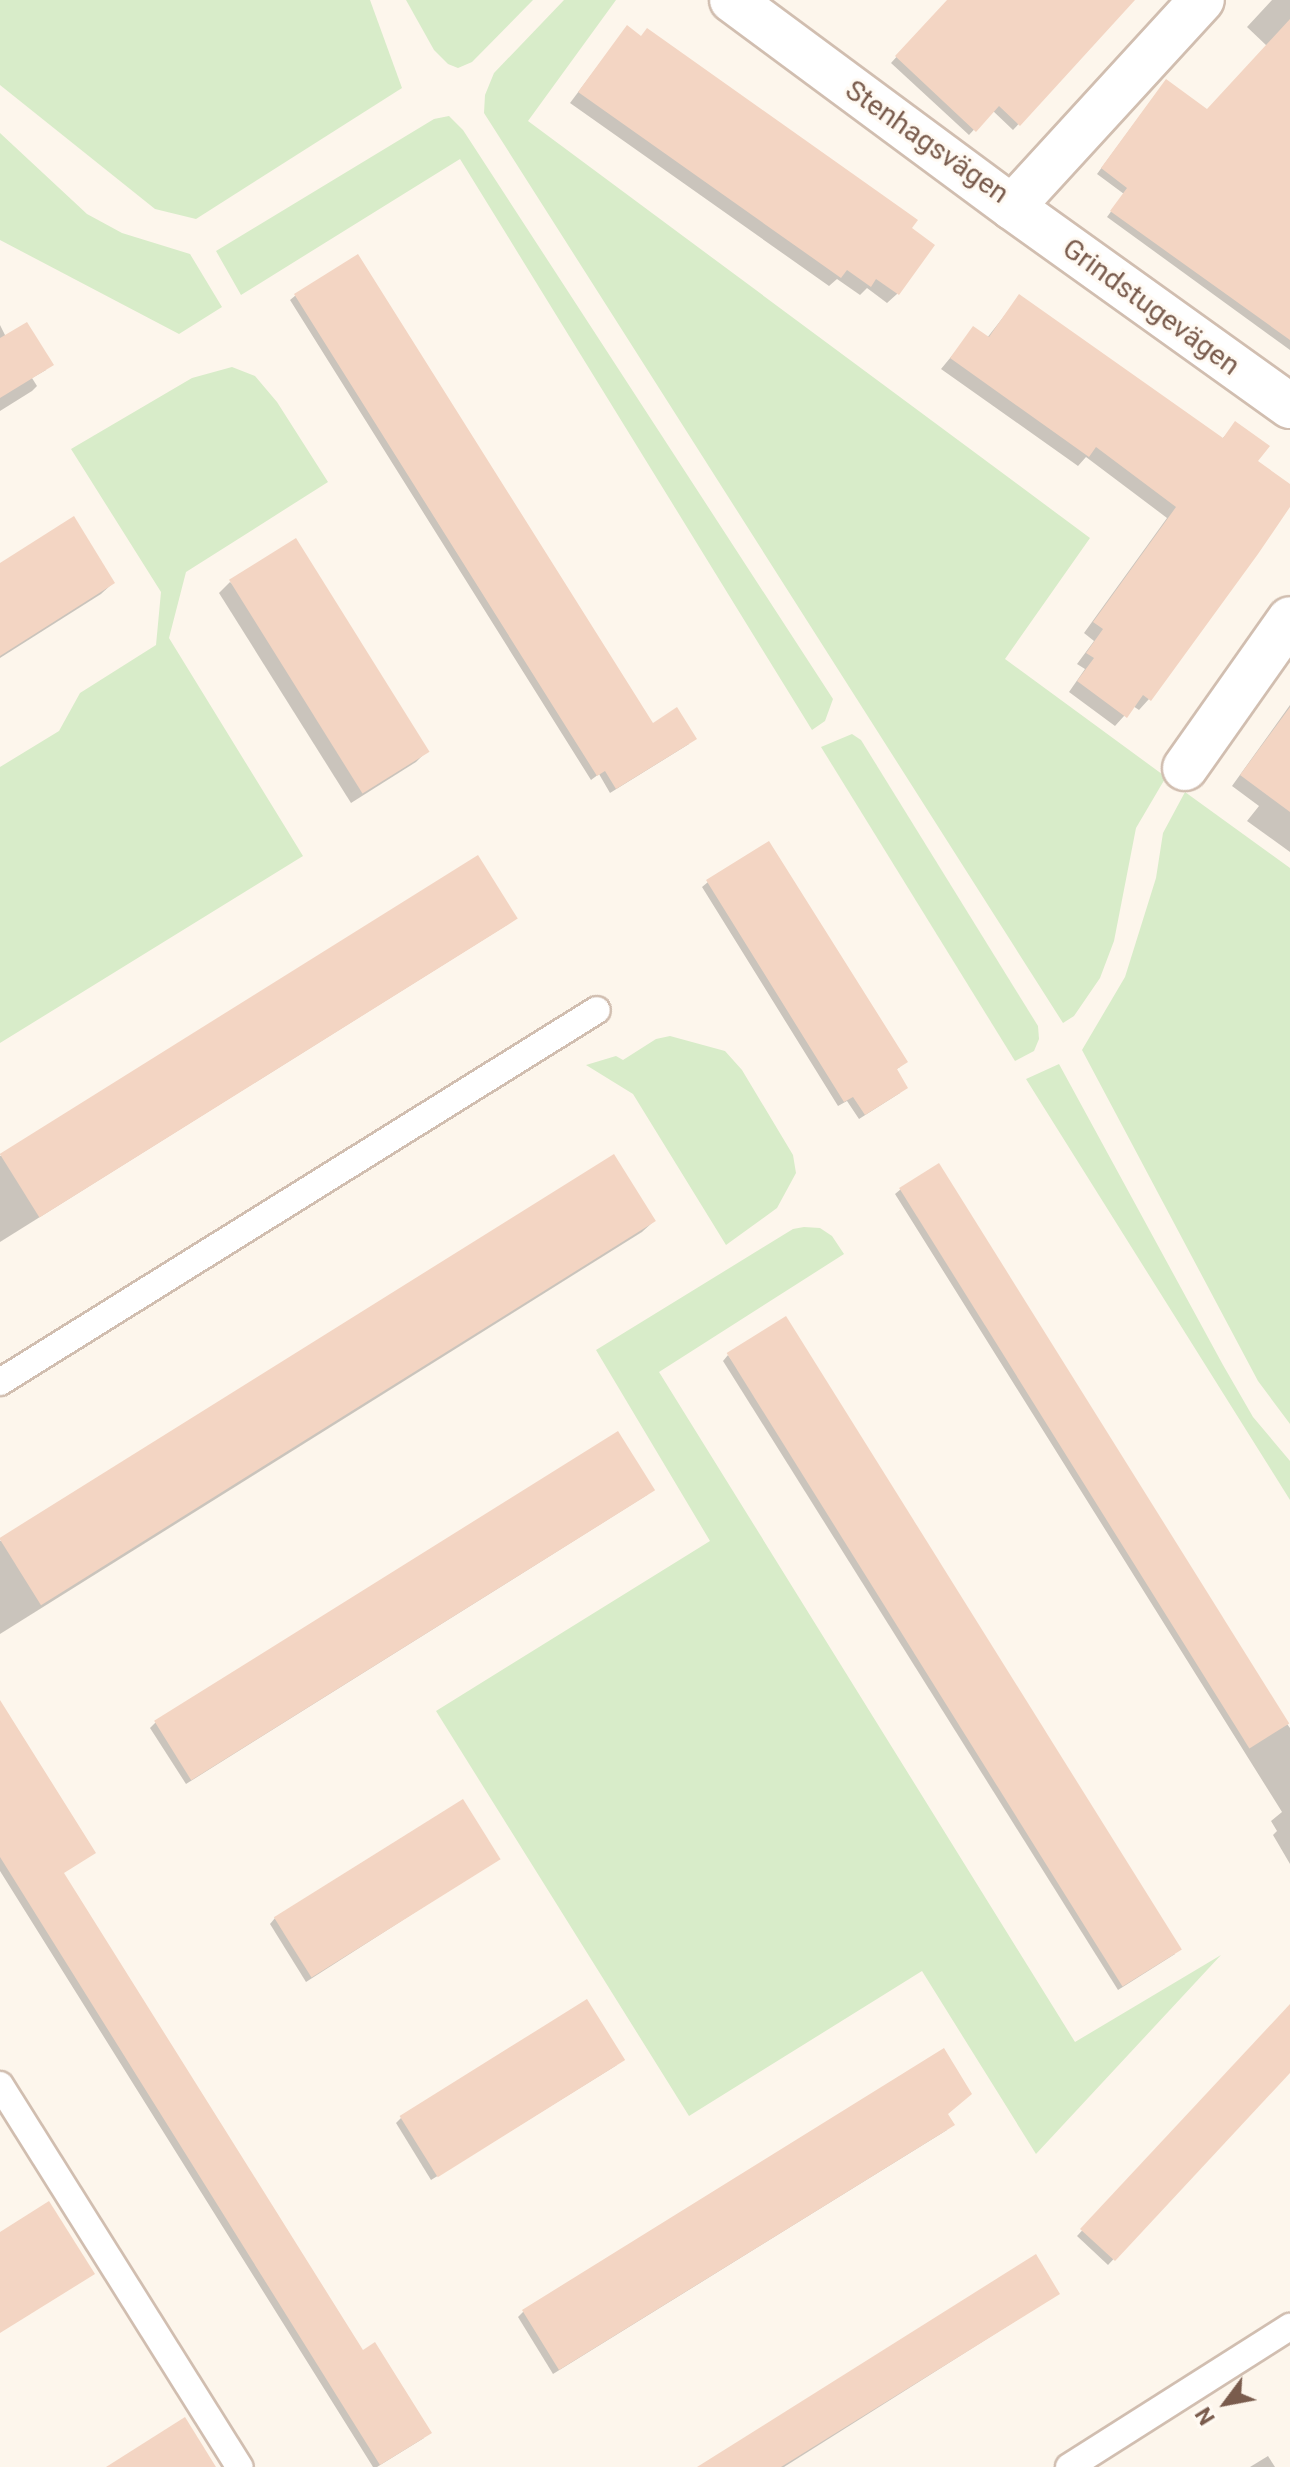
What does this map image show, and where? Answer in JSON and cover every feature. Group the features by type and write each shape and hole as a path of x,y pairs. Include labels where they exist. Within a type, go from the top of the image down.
{"street":[{"name":"Stenhagsvägen","path":"732,0 1012,207 1202,0"},
{"name":"Grindstugevägen","path":"1012,207 1290,406"},
{"path":"1185,768 1290,619"}],"lane":[{"path":"0,1382 597,1010"},
{"path":"0,2085 240,2467"},
{"path":"1069,2467 1290,2327"}],"green space":[{"path":"0,0 370,0 402,88 196,219 155,209 0,85"},
{"path":"406,0 533,0 472,62 458,68 448,64 434,50"},
{"path":"564,0 616,0 528,121 1090,538 1005,659 1166,777 1136,828 1114,941 1100,978 1074,1016 1063,1023 484,113 485,95 494,73"},
{"path":"449,116 463,130 833,699 825,721 812,730 460,159 241,295 216,251 434,119"},
{"path":"0,133 87,214 122,233 190,254 222,307 179,334 0,240"},
{"path":"232,367 255,376 277,402 328,482 186,572 169,638 303,856 0,1043 0,767 59,731 80,693 156,645 161,592 71,449 192,378"},
{"path":"852,734 861,740 1038,1026 1039,1039 1034,1051 1015,1061 821,747"},
{"path":"1185,792 1290,868 1290,1424 1258,1381 1082,1050 1125,977 1156,878 1163,833"},
{"path":"670,1036 725,1051 742,1070 793,1155 796,1173 777,1208 726,1245 633,1094 586,1065 616,1056 623,1060 656,1039"},
{"path":"1059,1064 1253,1417 1290,1461 1290,1500 1026,1079"},
{"path":"820,1228 832,1236 844,1254 659,1372 1075,2042 1221,1955 1036,2154 922,1971 689,2116 436,1711 710,1541 596,1350 793,1229"}],"building":[{"path":"947,0 1135,0 1020,126 999,106 976,132 895,56"},
{"path":"1290,19 1290,340 1110,211 1127,188 1101,168 1166,79 1207,109"},
{"path":"627,25 641,36 647,28 918,220 912,228 935,245 899,295 876,279 871,287 847,270 841,278 578,92"},
{"path":"358,254 653,723 677,707 697,739 616,789 605,771 597,776 294,294"},
{"path":"1019,294 1223,438 1235,421 1270,446 1258,461 1290,484 1290,507 1258,554 1151,701 1143,695 1127,718 1077,681 1094,658 1086,653 1103,629 1093,622 1176,507 1096,447 1089,457 950,358 973,326 989,337"},
{"path":"27,322 54,365 0,398 0,338"},
{"path":"74,516 115,583 0,656 0,563"},
{"path":"296,538 430,752 363,794 229,580"},
{"path":"1290,707 1290,812 1240,775"},
{"path":"769,841 908,1062 897,1069 908,1088 865,1115 853,1097 844,1102 706,880"},
{"path":"478,855 518,919 39,1217 0,1154"},
{"path":"614,1154 656,1221 41,1605 0,1538"},
{"path":"939,1163 1289,1724 1249,1748 899,1188"},
{"path":"786,1316 1182,1949 1122,1987 727,1353"},
{"path":"618,1431 655,1490 191,1780 154,1721"},
{"path":"0,1700 96,1853 64,1873 363,2350 375,2342 432,2433 380,2465 0,1857"},
{"path":"463,1799 501,1859 312,1977 274,1917"},
{"path":"587,1999 625,2060 438,2177 400,2116"},
{"path":"1290,2004 1290,2073 1115,2261 1080,2229"},
{"path":"944,2048 972,2094 948,2114 955,2125 559,2370 522,2310"},
{"path":"49,2201 95,2274 0,2333 0,2232"},
{"path":"1036,2254 1060,2294 781,2467 697,2467"},
{"path":"185,2417 216,2467 106,2467"}]}
